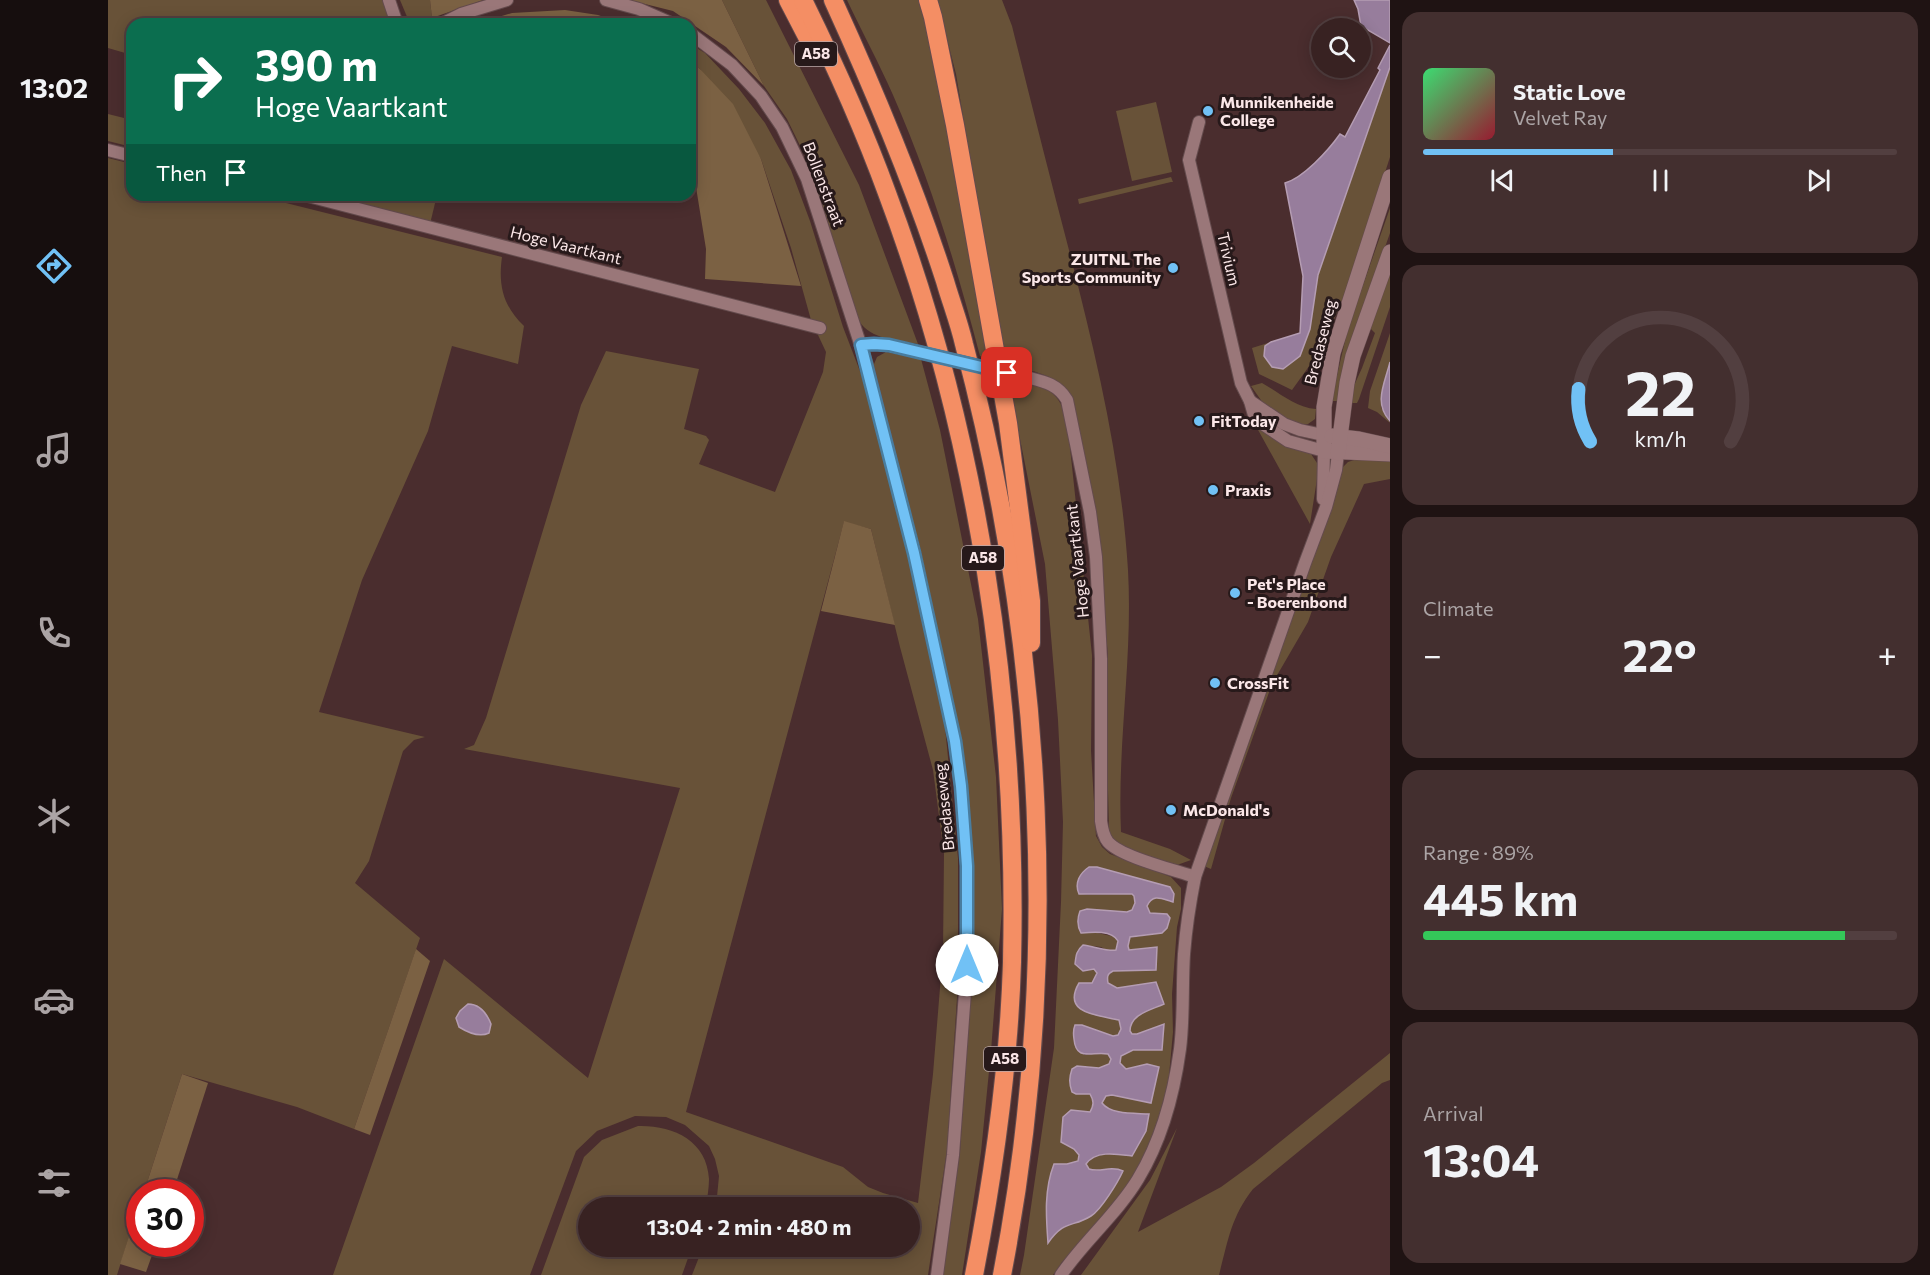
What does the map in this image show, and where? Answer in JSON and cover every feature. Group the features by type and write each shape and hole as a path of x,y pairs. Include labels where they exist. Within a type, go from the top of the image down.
{"highway":[{"name":"A58","path":"788,0 825,73 850,103"},
{"name":"A58","path":"803,0 828,52 887,193 932,331 968,477 990,600 998,664 1008,788 1012,962 1000,1113 974,1275"},
{"name":"A58","path":"833,0 880,106 925,220 964,341 990,450 1010,555 1031,723"},
{"name":"A58","path":"928,0 954,125 1009,434 1031,601 1031,723 1039,886 1037,965 1032,1057 1019,1174 1002,1275"}],"street":[{"path":"389,0 395,18"},
{"path":"453,18 507,0"},
{"path":"606,0 639,9 659,18"},
{"name":"Bollenstraat","path":"696,38 732,66 761,96 783,127 807,179 861,345"},
{"name":"Trivium","path":"1199,122 1189,160 1241,383 1254,415 1264,426 1302,446 1331,452"},
{"path":"108,150 126,154"},
{"name":"Bredaseweg","path":"1061,1275 1073,1256 1122,1202 1138,1179 1156,1142 1174,1080 1180,1049 1184,955 1195,877 1332,489 1331,452 1323,435 1325,396 1333,353 1390,177"},
{"name":"Hoge Vaartkant","path":"331,201 820,328"},
{"name":"Bredaseweg","path":"1331,452 1340,437 1353,356 1390,252"},
{"name":"Hoge Vaartkant","path":"861,345 893,346 1030,378 1061,390 1068,400 1096,557 1101,659 1102,830 1109,843 1122,852 1195,877"},
{"name":"Bredaseweg","path":"861,345 914,553 955,741 961,786 967,866 967,965 953,1155 937,1275"},
{"path":"1250,401 1284,424 1300,430 1390,446"},
{"path":"1331,452 1390,454"}],"shaded area":[{"path":"108,0 385,0 391,18 126,18 126,53 108,48"},
{"path":"400,0 430,0 432,18 408,18"},
{"path":"430,0 483,0 432,18"},
{"path":"629,0 722,0 764,86 726,47 696,27 696,18 683,18 673,11"},
{"path":"722,0 766,0 859,185 918,344 878,336 870,332 859,321 810,166 787,119 764,86"},
{"path":"847,0 924,0 989,360 980,356 942,224 919,159 888,83"},
{"path":"937,0 1002,0 1012,26 1107,410 1120,489 1125,529 1129,603 1121,767 1121,832 1170,849 1191,860 1177,865 1128,850 1113,839 1109,831 1108,654 1092,508 1069,392 1049,377 1007,365 956,74"},
{"path":"1354,0 1390,0 1390,43 1371,32 1371,18 1360,18"},
{"path":"565,10 607,18 495,18 512,13"},
{"path":"1390,45 1390,67 1318,275 1310,329 1300,356 1283,369 1272,367 1264,356 1265,346 1300,333 1303,276 1285,183 1307,170 1340,134 1345,137 1380,70 1378,68"},
{"path":"696,48 705,53 739,89 765,123 791,170 810,221 843,327 868,392 907,550 945,727 958,858 958,983 947,1150 928,1275 692,1275 699,1257 920,1257 919,1197 933,1074 943,951 944,854 933,770 871,529 844,522 686,1112 843,1167 868,1187 897,1197 717,1197 719,1176 709,1146 685,1125 666,1117 635,1116 597,1131 576,1151 530,1275 333,1275 444,959 588,1078 680,788 464,749 474,745 486,718 581,405 606,351 699,369 684,429 706,436 709,440 699,464 775,492 823,372 826,352 811,320 791,248 761,159 696,66","holes":["478,1006 488,1018 489,1033 473,1034 459,1027"]},
{"path":"696,66 733,104 761,159 801,286 705,279 706,249 696,187"},
{"path":"1390,67 1390,157 1347,290 1320,351 1292,390 1259,374 1252,348 1271,342 1265,346 1264,356 1310,329 1318,275"},
{"path":"1156,102 1172,172 1132,181 1116,111"},
{"path":"108,114 126,118 126,146 108,141"},
{"path":"108,158 126,162 126,201 278,201 502,257 501,277 504,294 511,311 524,326 518,364 452,346 428,431 362,580 319,712 425,737 414,740 403,751 369,861 355,883 420,938 354,1129 297,1107 182,1074 148,1179 126,1179 126,1246 117,1275 108,1275"},
{"path":"1171,177 1173,182 1079,204 1078,199"},
{"path":"346,201 436,201 430,224"},
{"path":"1390,208 1390,233 1352,341 1340,401 1331,401 1348,328"},
{"path":"1390,274 1390,307 1359,399 1357,403 1352,403 1352,390 1375,333 1370,328"},
{"path":"1390,333 1390,362 1381,407 1390,423 1368,408 1370,391"},
{"path":"886,352 921,359 940,430 978,619 996,777 1002,909 981,1152 962,1275 942,1275 960,1152 971,984 971,857 958,725 920,547 872,369 877,357"},
{"path":"1390,362 1390,421 1382,407 1381,400"},
{"path":"1008,379 1038,386 1052,393 1058,399 1067,419 1092,655 1091,751 1096,836 1102,847 1110,854 1171,877 1181,888 1172,994 1173,1032 1168,1086 1153,1139 1125,1193 1062,1262 1053,1275 1020,1275 1054,1048 1061,902 1063,822 1058,720 1045,564","holes":["1156,883 1169,887 1170,902 1154,898 1147,906 1150,913 1162,913 1162,933 1129,938 1128,950 1132,950 1131,970 1113,971 1107,977 1108,983 1116,988 1159,990 1164,1004 1133,1020 1130,1031 1136,1034 1164,1025 1162,1050 1133,1050 1121,1056 1119,1063 1126,1069 1147,1064 1152,1102 1112,1095 1106,1096 1101,1103 1110,1110 1148,1114 1146,1131 1135,1151 1102,1155 1086,1164 1089,1169 1093,1170 1119,1169 1123,1171 1110,1192 1099,1204 1079,1220 1060,1230 1049,1242 1047,1203 1054,1164 1078,1161 1079,1155 1074,1149 1065,1145 1071,1110 1090,1112 1092,1105 1090,1094 1076,1094 1086,1066 1099,1069 1109,1064 1111,1059 1108,1054 1084,1055 1082,1025 1113,1036 1118,1035 1121,1029 1119,1020 1086,1012 1092,983 1097,972 1094,969 1083,971 1083,945 1101,947 1110,952 1116,951 1118,941 1116,937 1093,932 1093,910 1127,912 1132,911 1135,903 1132,894 1081,895"]},
{"path":"1262,383 1295,403 1316,409 1315,419 1308,424 1295,424 1263,403 1251,386"},
{"path":"1257,428 1288,447 1311,454 1319,466 1310,524"},
{"path":"1360,458 1390,462 1390,479 1364,484 1331,557 1308,622 1272,684 1231,798 1211,869 1204,866 1341,469 1348,462"},
{"path":"844,521 871,529 895,625 821,611"},
{"path":"1089,867 1097,867 1170,887 1174,894 1173,902 1155,898 1147,906 1150,913 1167,914 1170,918 1167,928 1162,933 1130,937 1129,950 1157,947 1156,970 1113,971 1108,977 1108,983 1117,988 1156,982 1164,1004 1133,1020 1130,1031 1132,1034 1137,1034 1164,1024 1162,1050 1133,1050 1121,1056 1120,1063 1126,1069 1147,1064 1159,1067 1151,1103 1112,1095 1106,1096 1102,1103 1111,1110 1149,1114 1146,1131 1132,1156 1101,1155 1086,1164 1089,1169 1093,1170 1119,1169 1123,1171 1095,1213 1059,1230 1048,1243 1047,1193 1054,1164 1078,1161 1079,1155 1074,1149 1061,1142 1063,1117 1071,1110 1090,1112 1093,1105 1090,1094 1072,1092 1070,1075 1072,1069 1077,1066 1099,1068 1109,1064 1111,1059 1108,1054 1086,1054 1078,1051 1075,1046 1074,1027 1082,1025 1113,1036 1118,1035 1121,1029 1119,1020 1084,1011 1075,1001 1079,983 1092,983 1097,973 1094,969 1083,971 1075,964 1079,949 1083,945 1116,950 1118,941 1107,933 1081,933 1078,925 1079,914 1080,911 1087,909 1127,912 1132,910 1135,903 1132,894 1079,894 1077,886 1079,879"},
{"path":"416,949 430,961 370,1135 354,1129"},
{"path":"468,1004 476,1006 485,1013 491,1024 489,1033 477,1035 459,1027 456,1018"},
{"path":"1390,1053 1390,1080 1382,1083 1253,1189 1235,1220 1219,1275 1081,1275 1150,1180 1177,1128 1138,1232 1221,1187"},
{"path":"182,1074 208,1083 177,1179 148,1179"},
{"path":"638,1126 651,1126 675,1132 695,1145 702,1154 707,1165 709,1179 707,1197 578,1197 578,1257 688,1257 682,1275 541,1275 584,1157 602,1140"},
{"path":"126,1245 126,1257 151,1257 146,1272 120,1264"}],"place":[{"name":"Munnikenheide College","path":"1208,111"},
{"name":"ZUITNL The Sports Community","path":"1173,268"},
{"name":"FitToday","path":"1199,421"},
{"name":"Praxis","path":"1213,490"},
{"name":"Pet's Place - Boerenbond","path":"1235,593"},
{"name":"CrossFit","path":"1215,683"},
{"name":"McDonald's","path":"1171,810"}],"route":[{"path":"967,965 967,866 955,741 914,553 861,345 889,345 1007,373"}]}
